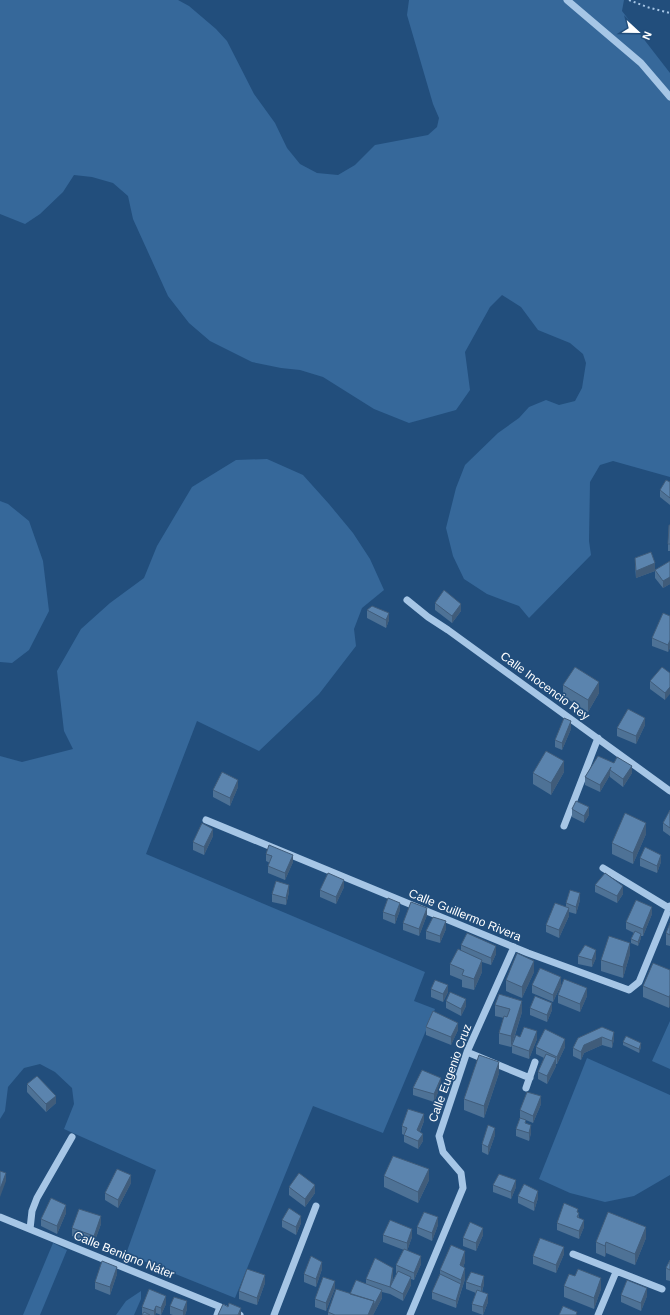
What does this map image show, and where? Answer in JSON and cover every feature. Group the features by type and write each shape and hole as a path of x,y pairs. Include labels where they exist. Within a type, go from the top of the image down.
{"street":[{"path":"567,0 641,63 670,97"},
{"name":"Calle Inocencio Rey","path":"407,600 428,617 670,791"},
{"path":"564,826 598,738"},
{"name":"Calle Guillermo Rivera","path":"206,820 514,947 629,990 639,982 669,907"},
{"path":"603,868 669,907"},
{"name":"Calle Eugenio Cruz","path":"410,1315 463,1188 461,1173 443,1152 439,1136 467,1052 514,947"},
{"path":"467,1052 530,1078"},
{"path":"526,1088 536,1062"},
{"path":"30,1229 32,1211 37,1198 72,1137"},
{"path":"274,1315 316,1206"},
{"name":"Calle Benigno Náter","path":"0,1217 240,1315"},
{"path":"574,1254 662,1290"},
{"path":"598,1315 616,1272"},
{"path":"217,1315 220,1307"}],"path":[{"path":"629,0 647,7 670,13"}],"shaded area":[{"path":"0,0 178,0 189,6 216,29 227,41 254,94 275,123 287,148 300,164 317,173 338,175 355,165 375,145 428,135 437,127 439,118 433,104 407,15 409,0 624,0 622,11 670,73 670,477 613,461 600,465 590,482 589,541 591,555 529,618 519,606 487,594 464,579 453,556 446,528 456,488 465,465 498,433 519,418 529,407 546,400 559,405 575,401 582,388 586,363 583,354 570,343 538,330 521,307 502,295 490,307 465,352 470,390 456,410 409,423 374,409 323,377 300,370 252,362 210,341 189,323 168,296 133,219 128,196 113,183 92,177 74,175 63,192 40,214 25,224 0,214"},
{"path":"267,459 303,475 329,504 353,533 370,559 384,590 362,608 354,629 356,646 319,694 259,751 197,721 146,854 425,972 414,1001 435,1009 383,1133 313,1106 235,1298 126,1254 156,1170 64,1129 74,1104 72,1088 55,1072 40,1064 24,1068 8,1087 5,1111 0,1119 0,756 22,762 73,749 64,731 57,671 81,629 110,603 144,578 157,546 192,487 236,460"},
{"path":"0,501 8,504 29,521 43,561 49,611 29,650 12,663 0,662"},
{"path":"670,1021 670,1069 652,1061"},
{"path":"587,1058 670,1095 670,1175 634,1196 605,1202 570,1193 539,1179"},
{"path":"53,1243 67,1250 40,1315 23,1315"},
{"path":"141,1291 141,1299 134,1315 116,1315 126,1301"}],"building":[{"path":"666,480 670,482 670,498 660,490"},
{"path":"669,525 670,544 668,544"},
{"path":"651,552 655,563 636,571 635,558"},
{"path":"670,561 670,577 663,581 655,570"},
{"path":"444,590 461,604 452,616 435,603"},
{"path":"372,606 389,613 386,620 367,610"},
{"path":"663,613 670,616 670,640 668,645 652,638"},
{"path":"575,667 599,682 588,700 563,685"},
{"path":"662,667 670,673 670,687 665,693 650,681"},
{"path":"628,709 645,718 636,736 617,728"},
{"path":"564,718 571,721 562,743 555,740"},
{"path":"546,751 564,761 551,783 533,773"},
{"path":"598,756 614,763 617,757 632,766 623,779 610,770 611,767 600,785 585,777"},
{"path":"222,772 238,780 230,798 213,790"},
{"path":"576,801 589,807 584,816 572,809"},
{"path":"670,810 670,828 663,823"},
{"path":"625,813 646,823 633,853 612,843"},
{"path":"202,823 213,829 204,847 193,842"},
{"path":"269,845 293,855 285,873 268,866 272,856 266,854"},
{"path":"645,847 661,855 657,866 640,858"},
{"path":"328,873 344,880 336,897 320,890"},
{"path":"605,873 623,886 617,896 595,885"},
{"path":"276,881 289,885 286,898 272,894"},
{"path":"570,890 580,893 576,907 566,903"},
{"path":"388,898 400,903 395,916 383,912"},
{"path":"636,900 652,907 643,929 626,922"},
{"path":"411,902 427,908 419,929 403,923"},
{"path":"555,903 569,908 559,930 546,925"},
{"path":"433,917 446,921 440,936 426,931"},
{"path":"670,923 670,935 666,933"},
{"path":"635,931 641,934 638,942 631,939"},
{"path":"467,933 496,946 491,958 461,945"},
{"path":"609,936 630,943 623,967 601,960"},
{"path":"585,945 596,950 592,960 578,956"},
{"path":"458,949 482,960 474,979 462,975 464,970 450,964"},
{"path":"517,953 534,961 522,987 506,980"},
{"path":"653,963 670,970 669,997 643,986"},
{"path":"540,968 561,977 553,995 532,985"},
{"path":"564,979 587,988 580,1004 558,995"},
{"path":"435,980 448,985 443,994 431,989"},
{"path":"450,992 466,999 461,1009 446,1001"},
{"path":"499,994 522,1001 511,1036 499,1033 504,1016 507,1017 510,1009 495,1005"},
{"path":"535,996 552,1003 547,1015 530,1008"},
{"path":"433,1011 458,1023 451,1037 426,1027"},
{"path":"524,1027 537,1031 529,1051 512,1045 516,1035 520,1037"},
{"path":"602,1027 614,1032 612,1041 602,1037 584,1045 581,1052 573,1048 578,1038"},
{"path":"545,1029 565,1039 557,1057 536,1047"},
{"path":"626,1036 641,1043 639,1049 623,1042"},
{"path":"546,1054 556,1058 547,1076 538,1072"},
{"path":"479,1055 499,1062 484,1106 464,1099"},
{"path":"422,1070 441,1078 434,1094 413,1088"},
{"path":"37,1076 56,1096 46,1104 27,1084"},
{"path":"527,1092 541,1096 533,1116 520,1110"},
{"path":"408,1109 424,1114 417,1130 423,1134 418,1141 404,1135 407,1128 402,1126"},
{"path":"520,1118 526,1120 525,1123 531,1125 529,1133 516,1129"},
{"path":"488,1125 495,1128 488,1147 482,1144"},
{"path":"393,1156 429,1169 418,1192 384,1176"},
{"path":"117,1169 131,1175 118,1200 105,1193"},
{"path":"0,1171 6,1173 0,1189"},
{"path":"299,1173 315,1185 305,1199 289,1187"},
{"path":"499,1174 516,1180 511,1192 493,1185"},
{"path":"524,1184 538,1191 534,1203 518,1196"},
{"path":"51,1198 66,1205 57,1226 41,1219"},
{"path":"564,1203 578,1209 577,1212 579,1213 577,1217 584,1220 579,1231 557,1223"},
{"path":"289,1208 301,1216 296,1227 282,1220"},
{"path":"79,1209 101,1216 94,1236 72,1228"},
{"path":"424,1212 438,1217 432,1233 417,1227"},
{"path":"608,1212 646,1227 635,1254 606,1242 605,1246 596,1242"},
{"path":"390,1220 412,1229 407,1243 383,1235"},
{"path":"470,1222 483,1228 476,1243 463,1238"},
{"path":"540,1238 564,1247 556,1265 533,1256"},
{"path":"451,1245 465,1251 460,1265 465,1268 461,1280 440,1270"},
{"path":"404,1249 421,1256 414,1273 396,1265"},
{"path":"311,1256 322,1262 316,1279 304,1274"},
{"path":"375,1258 393,1268 390,1287 366,1279"},
{"path":"670,1260 670,1270 666,1268"},
{"path":"102,1261 117,1267 110,1287 95,1282"},
{"path":"247,1269 265,1275 257,1298 239,1291"},
{"path":"578,1269 601,1278 594,1298 564,1286 569,1274 575,1276"},
{"path":"398,1271 411,1277 403,1294 390,1287"},
{"path":"471,1272 484,1276 481,1287 466,1282"},
{"path":"440,1274 461,1284 456,1301 432,1292"},
{"path":"323,1277 335,1281 326,1303 315,1299"},
{"path":"356,1280 382,1290 374,1305 374,1301 350,1294"},
{"path":"627,1280 647,1288 641,1303 621,1295"},
{"path":"149,1289 166,1296 161,1308 156,1306 154,1311 142,1307"},
{"path":"336,1289 374,1301 368,1315 335,1315 328,1312"},
{"path":"477,1290 488,1294 483,1307 472,1304"},
{"path":"174,1297 187,1301 183,1311 170,1306"},
{"path":"229,1303 241,1308 238,1315 218,1315 223,1304 228,1307"},
{"path":"563,1306 577,1312 576,1315 559,1315"},
{"path":"144,1312 150,1315 142,1315"}]}
